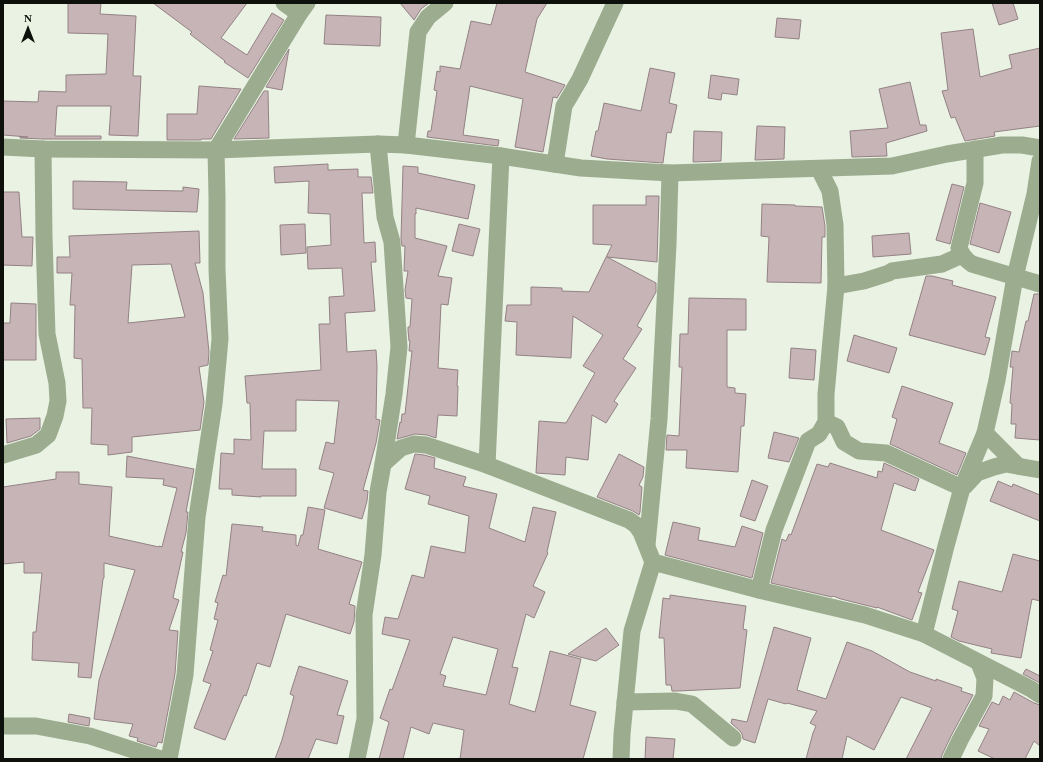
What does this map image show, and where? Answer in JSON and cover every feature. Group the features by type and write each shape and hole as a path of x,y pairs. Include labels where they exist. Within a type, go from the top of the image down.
{"street":[{"path":"169,759 185,675 197,517 214,404 220,339 217,269 216,150 303,9 284,3"},
{"path":"406,145 418,32 428,17 445,3"},
{"path":"556,164 564,106 580,79 615,3"},
{"path":"357,759 365,719 364,615 373,555 378,492 394,394 399,347 392,242 385,217 378,144"},
{"path":"3,147 43,149 216,150 378,144 406,145 501,156 581,168 670,173 892,166 947,154 1002,145 1022,145 1040,148"},
{"path":"3,455 36,445 48,435 55,416 58,401 47,334 43,149"},
{"path":"975,149 975,183 959,248 962,255 972,264 1040,284"},
{"path":"487,465 501,156"},
{"path":"924,634 962,488 985,432 997,380 1015,277 1035,194 1040,161"},
{"path":"759,590 774,530 808,441 819,434 826,422 826,394 836,286 835,225 830,191 820,169"},
{"path":"621,759 632,631 650,555 659,419 670,173"},
{"path":"836,286 864,281 892,271 942,264 962,255"},
{"path":"826,422 838,427 844,442 858,451 886,453 962,488"},
{"path":"985,432 1018,466"},
{"path":"383,464 401,448 414,444 426,445 487,465 629,520 636,525 641,532 650,555"},
{"path":"962,488 977,473 1006,464 1040,470"},
{"path":"650,555 759,590 865,615 924,634 1040,695"},
{"path":"952,759 960,740 984,696 985,678 979,663"},
{"path":"625,702 675,701 692,704 733,738"},
{"path":"3,726 36,726 90,736 161,759"}],"building":[{"path":"68,3 101,3 100,14 136,16 133,76 141,76 138,136 109,135 111,106 57,106 55,136 101,136 101,139 43,139 20,138 28,137 3,135 3,101 38,102 39,91 66,92 66,75 106,74 108,34 68,33"},
{"path":"153,3 247,3 221,38 247,55 272,13 284,20 248,78 224,62 225,61 190,34 192,32"},
{"path":"400,3 429,3 421,9 414,20"},
{"path":"497,3 547,3 537,19 525,72 565,85 557,98 553,97 543,152 515,147 523,99 470,86 463,135 499,140 498,146 427,137 428,131 431,131 437,91 434,90 437,71 440,72 440,66 460,69 471,21 491,25"},
{"path":"992,3 1013,3 1018,19 999,25"},
{"path":"326,15 381,17 380,46 324,44"},
{"path":"777,18 801,20 799,39 775,37"},
{"path":"973,29 980,77 1012,68 1009,55 1040,48 1040,126 994,132 995,136 965,141 955,117 951,118 942,91 948,90 941,33"},
{"path":"289,49 282,90 266,87"},
{"path":"650,68 675,73 669,103 677,105 671,133 667,132 663,163 607,159 591,156 604,103 641,111"},
{"path":"711,75 739,79 737,95 722,93 721,100 708,98"},
{"path":"910,82 920,125 926,125 927,131 886,143 887,156 852,157 850,131 888,128 879,89"},
{"path":"199,86 241,89 211,139 167,140 167,114 197,114"},
{"path":"264,91 268,91 269,138 234,139"},
{"path":"757,126 785,127 784,159 755,160"},
{"path":"694,131 722,132 721,161 693,162"},
{"path":"328,164 328,170 358,169 358,177 371,177 373,193 362,193 364,243 375,242 376,262 371,262 375,311 345,313 347,352 376,350 376,419 380,420 376,443 363,490 368,491 362,519 324,508 334,473 319,469 326,442 334,444 339,401 296,400 296,431 264,431 262,469 296,469 296,496 261,497 232,495 232,489 219,489 221,453 234,454 234,439 251,440 250,403 247,403 245,376 321,370 319,324 330,324 329,297 344,296 342,268 308,269 307,247 331,245 330,214 308,213 309,181 275,183 274,167"},
{"path":"403,166 418,167 418,173 475,185 468,219 416,208 415,214 415,238 447,246 438,276 452,278 448,305 441,304 438,368 458,370 457,416 438,415 436,438 427,435 415,434 397,439 402,414 405,414 412,351 409,351 410,341 408,327 410,327 412,299 406,298 405,290 408,271 404,271 405,246 402,246 401,239"},
{"path":"73,181 127,182 126,190 183,191 183,187 199,189 197,212 73,209"},
{"path":"952,184 964,187 950,244 936,240"},
{"path":"3,192 19,192 22,237 33,237 32,266 3,265"},
{"path":"646,196 659,196 657,262 607,257 656,283 656,292 637,326 642,329 623,359 636,368 614,401 618,404 606,423 592,415 588,460 566,457 565,475 536,473 539,421 566,423 595,373 583,366 603,335 573,316 571,358 516,355 517,322 505,321 507,305 531,305 531,287 562,288 562,291 589,292 612,245 593,244 593,205 646,205"},
{"path":"980,203 1011,212 999,253 970,244"},
{"path":"762,204 822,207 825,237 822,237 821,283 767,282 769,237 761,236"},
{"path":"305,224 306,253 281,255 280,225"},
{"path":"459,224 480,229 473,256 452,251"},
{"path":"199,231 200,263 195,263 203,293 209,352 208,365 199,367 204,402 200,430 132,437 132,452 108,455 108,445 91,444 92,408 83,408 82,359 74,358 75,305 70,305 72,273 57,273 57,257 70,257 69,236","holes":["171,264 185,317 128,323 132,265"]},
{"path":"909,233 911,254 873,257 872,236"},
{"path":"926,276 953,281 952,285 996,297 985,337 990,338 985,355 909,335"},
{"path":"1034,294 1040,294 1040,440 1015,438 1016,424 1011,424 1012,404 1010,403 1013,367 1010,367 1012,351 1019,352"},
{"path":"689,298 746,299 746,330 727,330 727,387 735,388 735,393 746,394 744,426 741,426 738,472 686,468 687,450 666,450 667,435 679,436 682,367 679,367 680,334 688,334"},
{"path":"11,303 36,304 36,360 3,360 3,323 10,323"},
{"path":"854,335 897,348 889,373 847,361"},
{"path":"791,348 816,350 814,380 789,378"},
{"path":"902,386 953,403 939,443 966,453 957,475 890,444 897,419 892,417"},
{"path":"40,418 40,429 31,436 7,443 6,419"},
{"path":"774,432 799,438 789,462 768,458"},
{"path":"415,454 424,455 435,458 434,468 466,477 463,486 497,494 489,528 525,542 533,507 556,512 548,553 533,586 545,592 534,618 526,614 512,667 518,668 509,704 535,712 550,651 581,659 570,705 596,712 583,759 460,759 464,730 433,723 429,734 411,727 403,759 379,759 389,722 380,718 410,640 382,634 385,617 398,619 412,575 424,578 431,546 465,553 469,516 428,504 430,496 405,489","holes":["453,637 498,649 486,695 443,686 446,676 440,674"]},
{"path":"619,454 644,467 643,477 639,485 642,487 639,515 633,511 597,497"},
{"path":"127,456 194,469 186,512 188,512 186,533 181,552 183,552 173,598 179,600 169,630 178,631 175,674 162,743 158,742 156,747 137,741 138,738 129,736 133,724 94,719 99,680 135,570 104,563 104,578 91,678 78,677 79,663 32,660 33,632 36,632 42,573 24,573 24,562 3,564 3,487 56,479 56,472 79,472 79,484 112,487 109,536 162,547 177,488 163,485 164,479 126,477"},
{"path":"830,463 877,478 878,471 882,472 884,463 919,479 915,491 894,483 881,530 934,550 918,592 922,593 912,620 877,607 771,583 782,539 786,541 789,534 791,535 817,464 828,467"},
{"path":"752,480 768,486 755,521 740,516"},
{"path":"998,481 1012,487 1013,484 1040,495 1040,521 990,501"},
{"path":"308,507 325,510 318,549 362,562 349,604 355,606 354,622 350,634 286,614 270,667 257,663 246,696 244,695 225,740 194,728 211,684 203,681 213,651 210,650 218,620 214,619 218,603 215,602 223,575 226,576 232,524 263,527 262,531 296,535 296,545 298,546 301,535 303,535"},
{"path":"673,522 700,528 698,540 735,547 742,526 763,533 752,578 665,555"},
{"path":"1013,554 1040,561 1040,601 1032,599 1021,658 991,653 992,649 959,641 951,637 958,611 952,609 959,581 1002,592"},
{"path":"670,595 746,606 743,629 747,630 740,688 672,691 671,685 666,685 664,638 659,638 663,598 670,599"},
{"path":"774,627 811,638 797,690 826,699 847,642 872,651 910,672 962,688 961,691 973,695 951,736 941,759 906,759 932,708 901,697 874,750 847,736 842,759 806,759 816,726 810,723 817,711 768,699 755,743 743,739 740,731 731,723 732,719 747,722"},
{"path":"606,628 619,645 596,661 568,654"},
{"path":"299,666 348,681 337,715 344,716 337,744 316,739 308,759 275,759 282,740 294,696 290,694"},
{"path":"1026,669 1040,676 1040,683 1023,674"},
{"path":"1014,692 1040,705 1040,746 1034,741 1025,759 995,759 978,751 989,729 979,726 992,702 999,705 1003,696 1010,700"},
{"path":"69,714 90,718 89,726 68,722"},
{"path":"646,737 675,739 673,759 645,759"}]}
